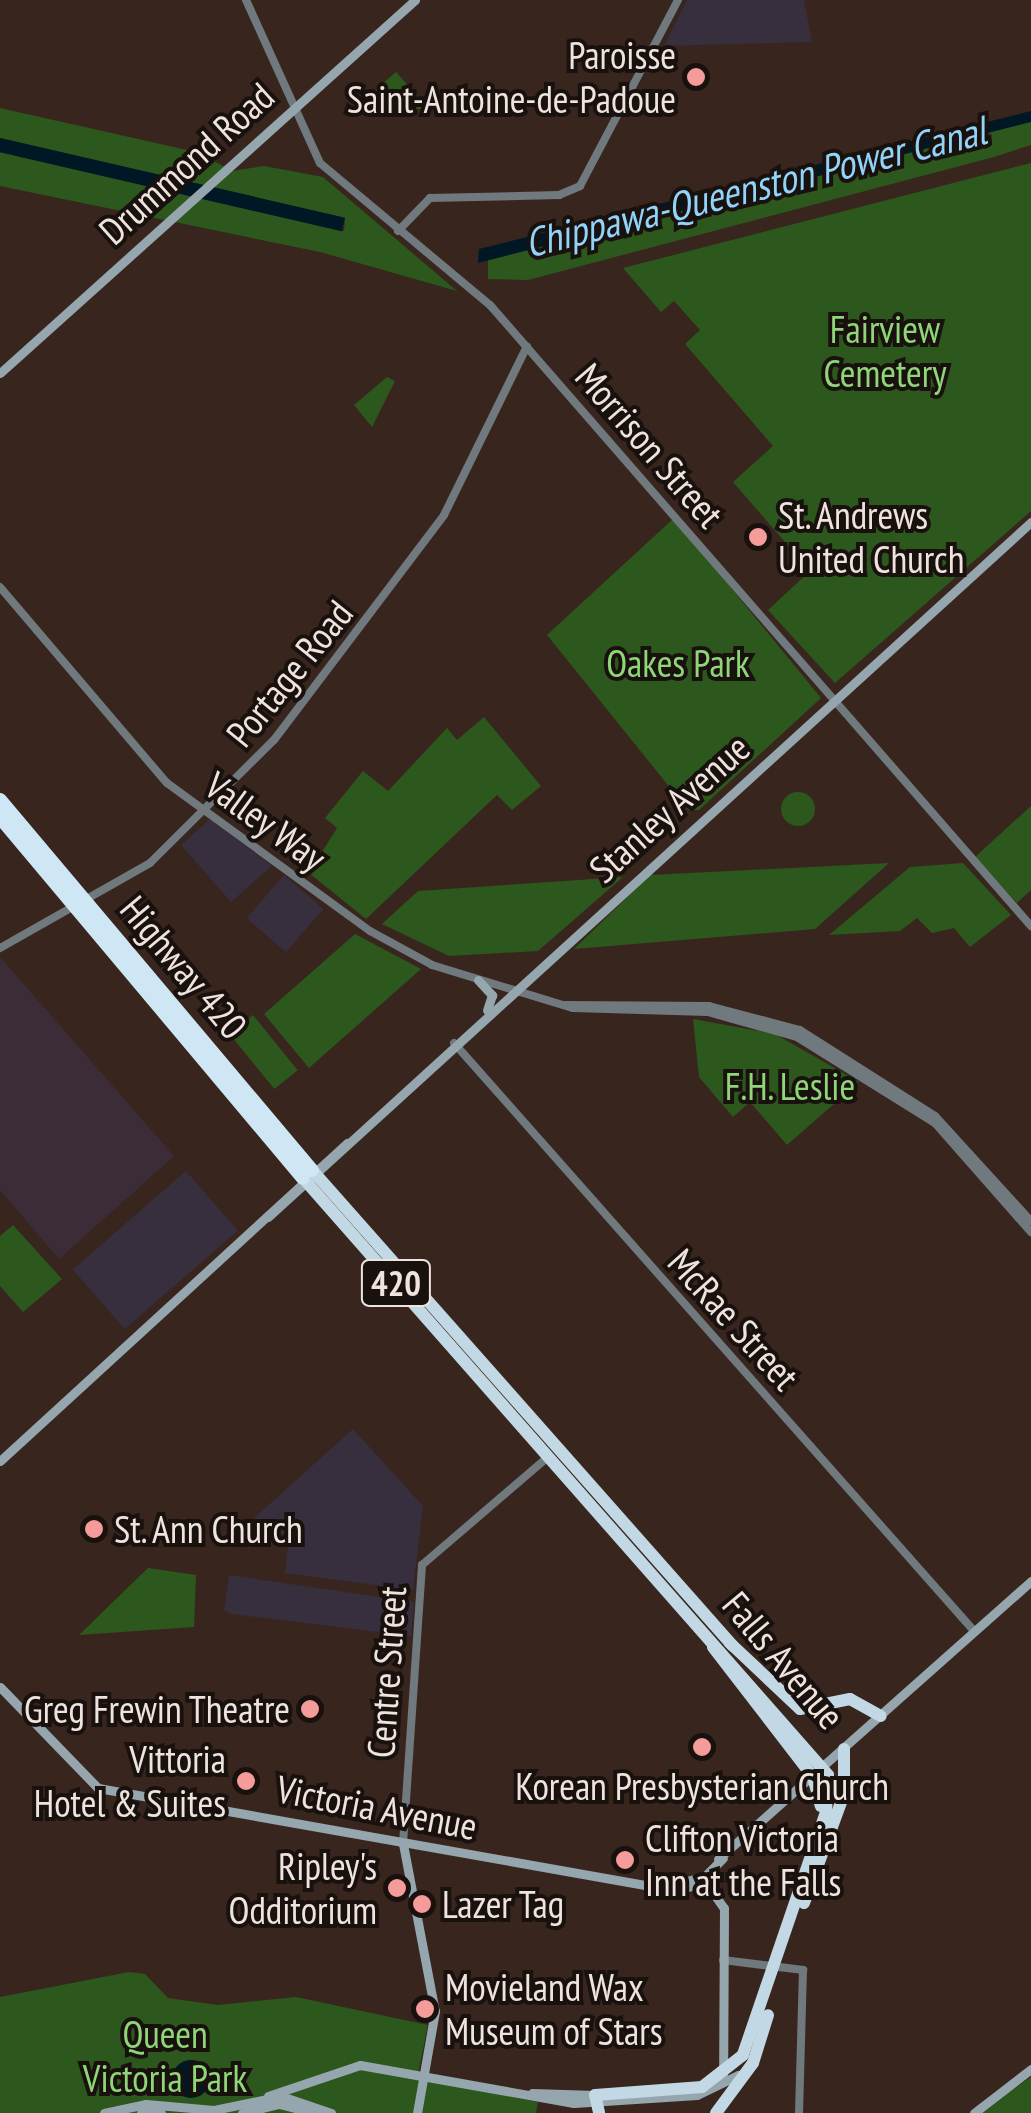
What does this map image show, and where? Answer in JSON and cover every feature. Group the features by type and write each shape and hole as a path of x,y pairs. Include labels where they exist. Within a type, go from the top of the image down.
{"highway":[{"name":"Highway 420","path":"0,800 311,1178"},
{"name":"Highway 420","path":"0,817 311,1178"},
{"name":"Falls Avenue","path":"311,1178 464,1342 681,1603 824,1765 826,1812 762,2034"},
{"name":"Falls Avenue","path":"311,1178 728,1641 832,1772 834,1806 749,2044 722,2082"},
{"path":"681,1603 816,1773 821,1802 800,1901"},
{"path":"728,1641 800,1709 850,1698 882,1716"},
{"path":"800,1901 840,1811 851,1767 839,1753"},
{"path":"716,2113 744,2086 762,2034"},
{"path":"596,2103 666,2095 722,2082"},
{"path":"716,2113 744,2086"}],"main road":[{"name":"Drummond Road","path":"0,373 415,0"},
{"name":"Stanley Avenue","path":"0,1461 454,1043 1031,522"},
{"path":"478,980 492,995 483,1017"},
{"path":"722,2082 724,1908 702,1877 1031,1581"},
{"name":"Victoria Avenue","path":"0,1687 81,1778 403,1844 664,1888 702,1877"},
{"path":"403,1844 435,2012 417,2113"},
{"name":"Falls Avenue","path":"722,2082 745,2068 762,2034"},
{"path":"666,2095 711,2074 722,2047"},
{"path":"314,2108 305,2087 328,2070"},
{"path":"104,2113 146,2104 214,2110 268,2096 328,2070 426,2073 514,2092 596,2103"},
{"path":"974,2113 1031,2070"},
{"path":"268,2096 330,2113"},
{"path":"242,2113 279,2104 314,2108"},
{"path":"141,2113 161,2113"}],"street":[{"name":"Morrison Street","path":"246,0 320,163 527,346 1031,926"},
{"path":"398,230 430,198 559,195 580,186 678,0"},
{"name":"Portage Road","path":"0,948 150,863 208,810 293,716 444,516 527,346"},
{"name":"Valley Way","path":"0,587 167,783 395,947 478,980 566,1004 733,1016 805,1040 936,1124 1031,1232"},
{"name":"Valley Way","path":"566,1004 709,1006 800,1030 936,1116 1031,1221"},
{"name":"McRae Street","path":"454,1043 974,1631"},
{"name":"Centre Street","path":"403,1844 422,1565 554,1450"},
{"path":"724,1960 803,1970 799,2113"}],"shaded area":[{"path":"687,0 804,0 812,42 664,46"},
{"path":"210,819 272,866 231,902 181,845"},
{"path":"284,875 323,909 286,952 247,918"},
{"path":"0,957 174,1156 59,1259 0,1190"},
{"path":"186,1171 238,1231 125,1329 73,1269"},
{"path":"353,1429 423,1506 413,1590 285,1573 289,1535 241,1530"},
{"path":"229,1575 414,1602 411,1636 232,1614 224,1610"}],"green space":[{"path":"396,72 406,83 430,110 358,105"},
{"path":"0,108 196,152 233,171 264,166 323,177 457,291 320,252 0,186 0,152 344,231 345,218 0,138"},
{"path":"1031,120 1031,145 994,157 528,280 488,279 488,258"},
{"name":"Fairview Cemetery","path":"1031,163 1031,511 835,683 768,610 810,571 733,482 773,446 685,344 700,330 674,301 661,312 623,268"},
{"path":"387,377 395,381 372,427 354,405"},
{"name":"Oakes Park","path":"674,518 821,698 699,810 688,810 547,635"},
{"path":"484,717 541,786 512,810 497,795 366,919 309,873 337,828 325,818 363,771 388,791 447,728 457,740"},
{"path":"798,792 810,797 815,809 810,821 798,826 786,821 781,809 786,797"},
{"path":"1031,806 1031,890 1017,903 975,857"},
{"path":"889,863 815,929 574,949 650,875"},
{"path":"963,863 1011,915 970,947 954,928 932,933 917,918 900,931 829,935 910,867"},
{"path":"623,877 538,951 449,956 382,924 418,891"},
{"path":"355,934 421,969 309,1068 264,1014"},
{"path":"253,1015 298,1070 274,1089 230,1034"},
{"name":"F.H. Leslie","path":"693,1019 775,1034 859,1082 787,1145 750,1102 733,1117 699,1077"},
{"path":"13,1225 62,1279 23,1312 0,1286 0,1236"},
{"path":"148,1568 196,1575 194,1627 79,1635"},
{"name":"Queen Victoria Park","path":"129,1972 145,1974 168,1998 218,2005 296,1997 428,2025 417,2079 538,2102 536,2113 0,2113 0,1997"},
{"path":"1031,2077 1031,2113 983,2113 1012,2090"}],"water":[{"name":"Chippawa-Queenston Power Canal","path":"1031,111 1031,122 478,263 479,249"},
{"path":"0,138 345,218 342,231 0,152"},
{"path":"191,2060 205,2065 210,2079 205,2093 191,2098 177,2093 172,2079 177,2065"}],"place":[{"name":"Paroisse Saint-Antoine-de-Padoue","path":"696,77"},
{"name":"St. Andrews United Church","path":"758,537"},
{"name":"St. Ann Church","path":"94,1529"},
{"name":"Greg Frewin Theatre","path":"310,1709"},
{"name":"Korean Presbysterian Church","path":"702,1747"},
{"name":"Vittoria Hotel & Suites","path":"246,1781"},
{"name":"Clifton Victoria Inn at the Falls","path":"625,1860"},
{"name":"Ripley's Odditorium","path":"397,1888"},
{"name":"Lazer Tag","path":"422,1904"},
{"name":"Movieland Wax Museum of Stars","path":"425,2009"}]}
